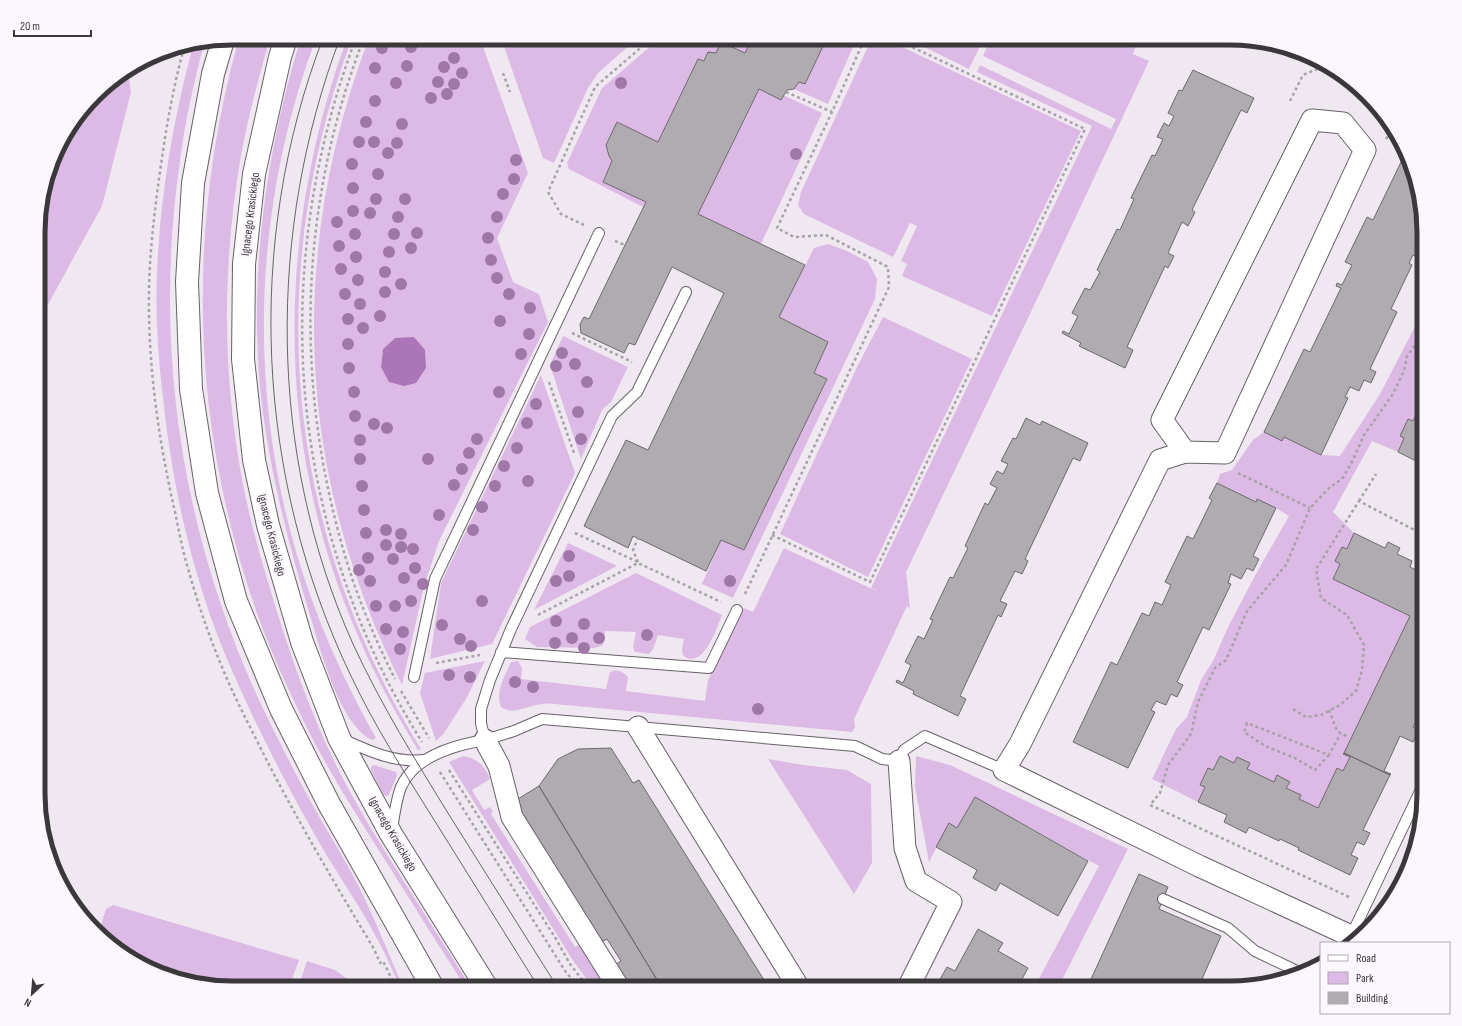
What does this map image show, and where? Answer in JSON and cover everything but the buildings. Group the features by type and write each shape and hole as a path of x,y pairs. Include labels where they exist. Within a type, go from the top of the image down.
{"main road":[{"path":"222,45 213,74 193,183 187,282 191,389 207,493 236,601 281,709 329,804 429,981"},
{"name":"Ignacego Krasickiego","path":"284,45 254,174 244,264 243,359 254,460 268,525 302,642 339,738 391,834 484,981"}],"street":[{"path":"1185,452 1162,420 1312,120 1342,123 1365,150 1225,453 1185,452 1160,460 1020,744 1004,770 1199,866 1351,937"},
{"path":"638,727 795,981"},
{"path":"484,740 499,766 512,817 615,981"},
{"path":"899,761 905,848 916,881 951,902 912,981"}],"lane":[{"path":"415,672 435,579 599,233"},
{"path":"484,740 481,723 481,709 490,680 511,629 612,416 637,392 686,292"},
{"path":"502,652 709,668 738,610"},
{"path":"391,834 402,787 412,770 424,760 452,747 484,740 514,731 542,720 855,746 882,759 899,761 904,750 924,736 1004,770"},
{"path":"339,738 384,757 407,761 424,760"},
{"path":"1353,935 1417,797"},
{"path":"1163,899 1228,928 1255,951 1294,970"}],"path":[{"path":"354,45 326,127 309,218 304,258 302,308 303,363 307,415 316,473 327,522 336,556 352,602 385,677 425,747"},
{"path":"362,45 343,97 326,161 316,220 311,280 310,322 312,391 320,448 336,527 361,604 396,681"},
{"path":"548,192 595,87 644,45"},
{"path":"560,526 738,610 889,287 888,267 826,235 794,237 777,228 862,45"},
{"path":"772,536 870,582 1085,129 909,45"},
{"path":"1290,101 1303,75 1320,68"},
{"path":"502,73 510,92"},
{"path":"786,92 832,112"},
{"path":"555,325 648,370"},
{"path":"1366,905 1150,805 1160,793 1168,764 1191,734 1198,702 1215,668 1226,660 1247,611 1286,565 1310,508 1329,488 1342,479 1351,464 1364,435 1394,394 1404,371 1407,356 1417,342"},
{"path":"540,358 583,478"},
{"path":"1236,472 1310,508"},
{"path":"1293,709 1306,717 1320,715 1340,705 1356,691 1362,670 1364,645 1347,616 1321,598 1316,569 1376,474"},
{"path":"1359,501 1417,531"},
{"path":"638,538 633,550 638,563"},
{"path":"511,629 638,563"},
{"path":"415,672 482,654"},
{"path":"399,686 433,743"},
{"path":"1329,710 1337,731 1348,737"},
{"path":"1330,755 1247,723 1244,732 1265,746 1295,758 1315,770 1330,755 1341,733"},
{"path":"445,764 556,939 570,964 583,981"},
{"path":"438,768 567,974 575,981"},
{"path":"380,963 383,961 393,981"}],"green space":[{"path":"237,45 268,45 250,111 241,156 230,238 227,320 231,402 236,443 243,484 259,552 292,659 327,746 366,820 467,981 462,981 436,941 348,800 311,736 259,619 236,548 220,476 209,403 203,330 204,257 210,184 222,111"},
{"path":"299,45 314,45 294,105 278,173 268,243 264,313 266,383 274,453 288,521 308,589 322,627 339,665 376,738 372,740 361,732 351,719 342,704 327,670 298,575 280,504 266,433 260,384 257,334 261,234 267,183 287,85"},
{"path":"345,45 350,45 324,129 306,220 298,311 302,402 316,491 340,579 375,665 421,749 418,750 377,677 356,631 329,559 310,485 299,410 294,335 297,260 307,185 324,111"},
{"path":"367,45 482,45 528,173 497,238 513,282 539,294 548,322 439,541 424,586 402,685 367,606 341,526 324,446 315,365 315,283 324,202 342,120","holes":["395,338 381,367 383,349"]},
{"path":"503,45 630,45 598,73 588,88 554,163 543,158"},
{"path":"652,45 749,45 745,53 708,53 704,61 698,59 658,142 606,145 612,161 603,182 646,202 643,207 569,169 567,163 602,88"},
{"path":"824,45 854,45 828,104 794,89 799,82 805,84"},
{"path":"869,45 898,45 1081,131 992,316 902,276 907,264 901,261 917,226 910,223 893,257 804,214 798,205 801,192"},
{"path":"920,45 981,45 969,69"},
{"path":"988,45 1136,45 1133,54 1149,61 1041,291 906,572 910,609 907,606 854,719 855,727 852,732 552,704 538,705 513,711 501,707 499,701 500,689 511,662 518,661 522,668 521,679 606,689 610,672 618,671 622,672 628,677 626,691 705,701 708,680 744,608 753,612 784,548 881,593 871,588 1092,126 977,72 980,65 1111,129 1116,119 983,56"},
{"path":"203,48 184,131 180,161 172,230 170,299 173,368 180,436 193,504 210,570 232,636 259,700 301,784 358,885 400,981 398,981 384,951 361,910 324,851 300,808 276,764 243,696 219,640 196,572 187,538 179,503 167,433 157,335 156,288 164,187 179,102 192,50"},
{"path":"129,76 131,92 102,206 45,310 45,220 51,184 55,172 64,149 84,118 109,91"},
{"path":"759,89 781,100 783,95 822,113 761,244 698,214"},
{"path":"828,244 847,251 868,262 877,279 875,299 733,598 702,584 721,540 744,550 827,380 814,373 828,342 779,317 814,248"},
{"path":"883,317 972,359 868,577 780,534 856,369"},
{"path":"1417,323 1417,413 1413,421 1408,419 1404,438 1398,452 1372,441 1333,512 1354,533 1347,549 1342,547 1335,561 1340,564 1333,579 1410,616 1344,754 1350,757 1343,771 1337,768 1318,808 1299,799 1300,795 1286,788 1289,782 1277,776 1274,782 1247,769 1250,763 1237,757 1234,763 1220,756 1213,770 1201,785 1205,787 1198,802 1152,779 1176,729 1187,717 1201,680 1213,661 1229,625 1289,516 1257,499 1256,502 1217,483 1220,474 1232,470 1253,440 1264,432 1284,437 1321,455 1340,456 1380,394"},
{"path":"563,336 628,367 611,402 602,410 581,459 550,365"},
{"path":"541,375 575,473 492,644 430,659 441,583"},
{"path":"568,543 617,566 534,610"},
{"path":"636,573 722,615 709,644 705,651 699,656 693,659 687,658 683,655 682,650 684,639 658,635 653,649 649,654 635,652 633,647 636,632 605,631 603,645 595,648 537,647 525,639 530,627"},
{"path":"485,661 466,699 444,733 436,741 420,693 425,673"},
{"path":"463,756 468,757 480,763 486,770 490,779 472,790 484,810 490,807 493,812 491,814 575,947 583,943 607,981 588,981 574,962 449,762"},
{"path":"916,756 950,765 1128,849 1062,981 1038,981 1099,866 975,797 957,828 949,823 929,862 915,787"},
{"path":"768,759 847,770 871,784 872,863 854,894"},
{"path":"374,765 396,772 397,775 389,795 386,796 383,794 371,770 371,767"},
{"path":"113,905 299,960 292,981 220,981 184,975 149,962 109,935 100,926 106,909"},
{"path":"307,961 335,970 350,981 300,981"}],"shaded area":[{"path":"414,337 425,350 426,368 416,383 404,386 389,382 381,367 383,349 395,338"}],"tram line":[{"path":"321,45 298,116 281,197 272,278 272,360 280,441 295,522 319,600 360,695 402,769 535,981"},
{"path":"338,45 316,112 299,188 290,265 287,342 292,420 305,497 325,572 353,644 375,689 451,818 554,981"}]}
